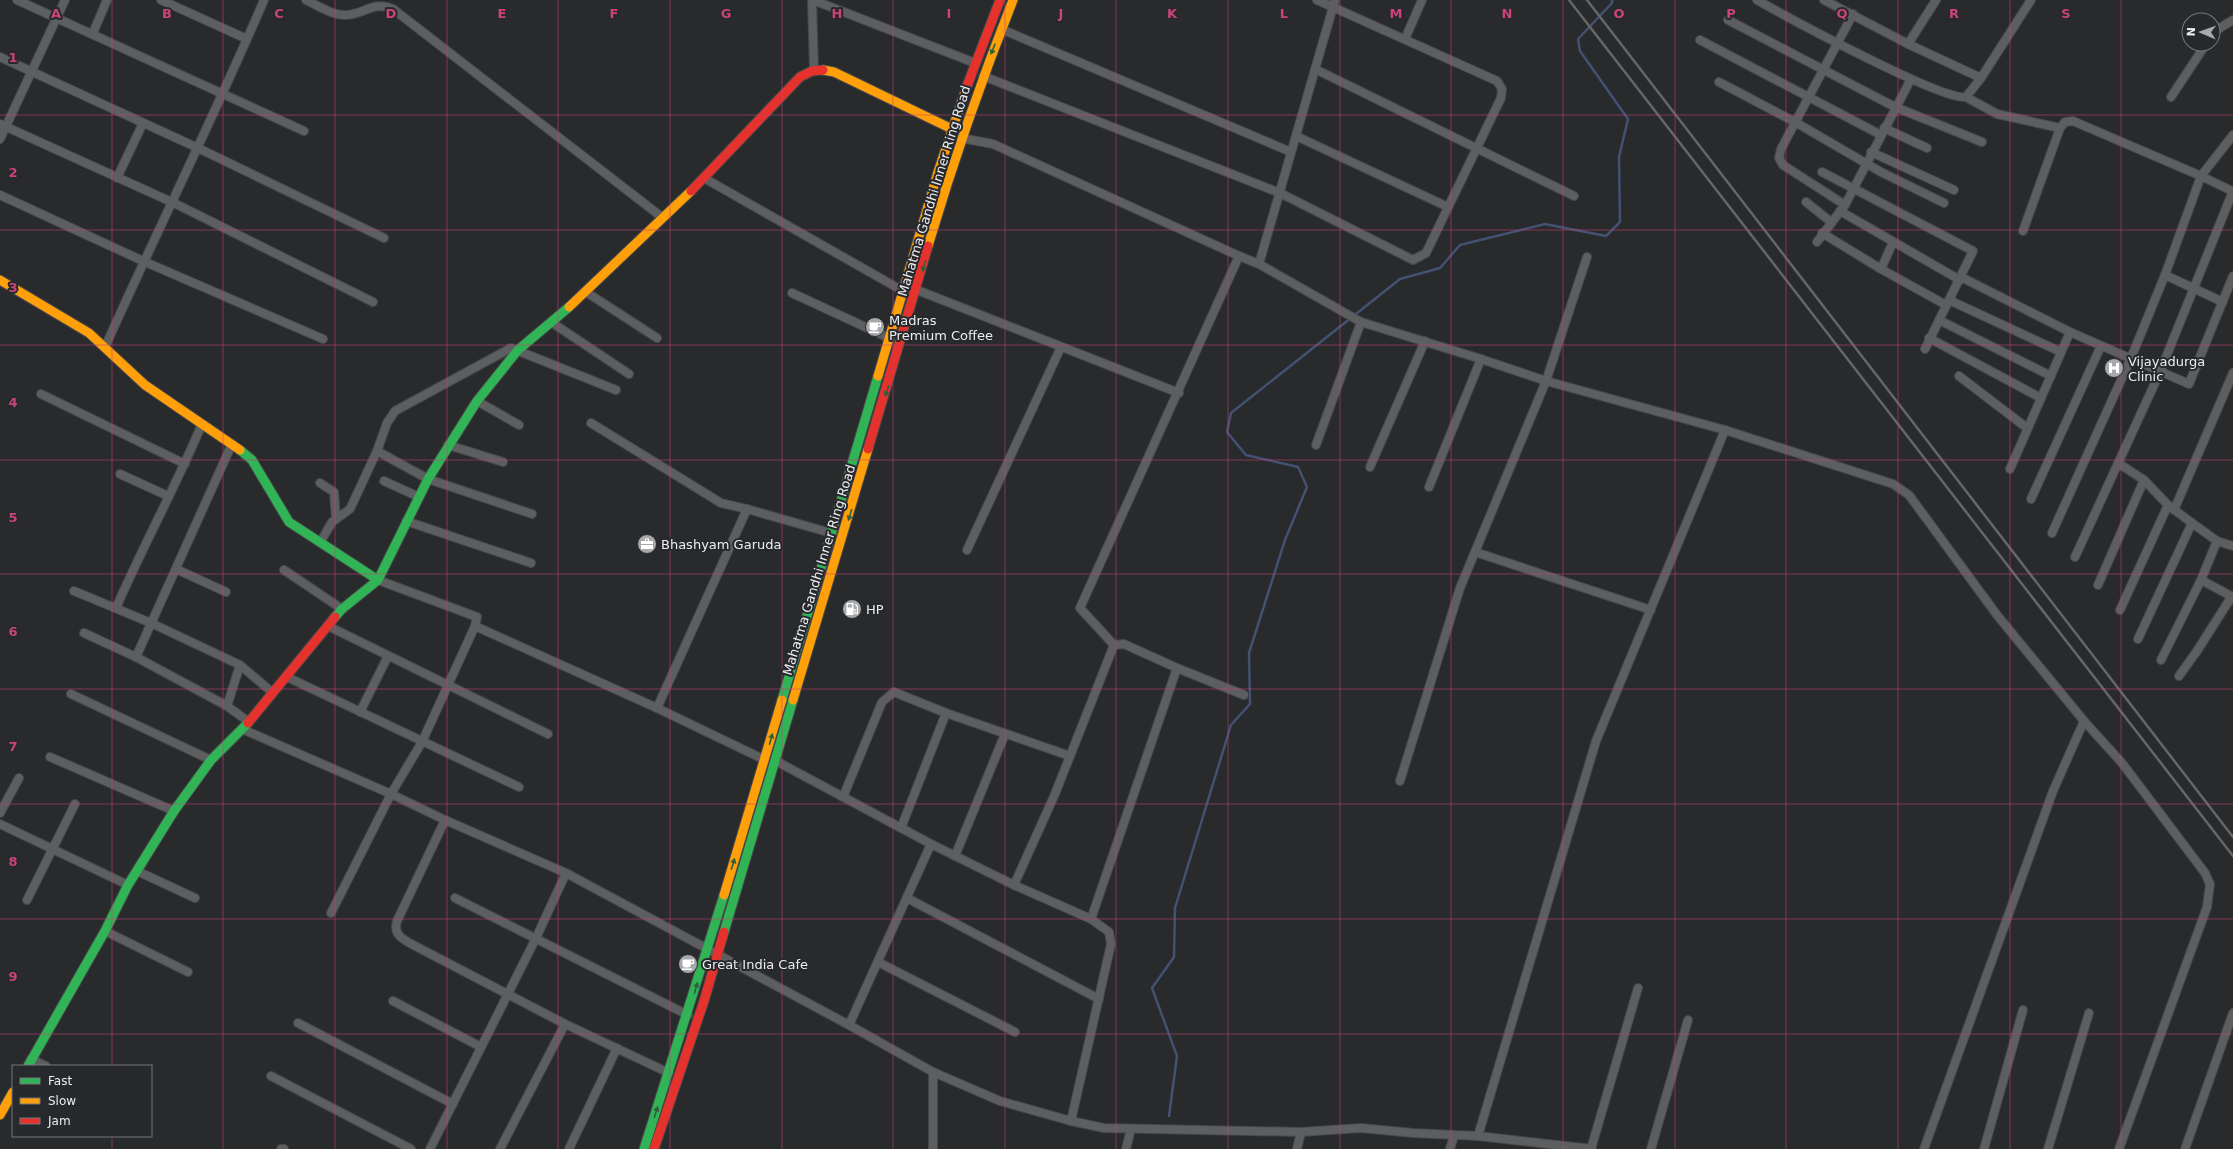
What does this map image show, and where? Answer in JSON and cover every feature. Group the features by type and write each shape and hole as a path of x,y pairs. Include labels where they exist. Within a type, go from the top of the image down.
{"main road":[{"name":"Mahatma Gandhi Inner Ring Road","path":"644,1149 708,950 952,129 975,63 1000,0"},
{"name":"Mahatma Gandhi Inner Ring Road","path":"655,1149 718,956 961,138 983,76 1013,0"},
{"path":"30,1063 105,931 128,885 174,811 211,760 249,722 342,609 378,580 428,479 448,445 477,401 518,350 586,292 663,218 704,178 800,77 814,70 834,72 952,129"},
{"path":"0,280 67,318 105,347 145,385 232,444 252,460 289,522 378,580"},
{"path":"0,1114 12,1094"}],"street":[{"path":"17,0 93,33 304,131"},
{"path":"0,139 3,125 32,71 65,0"},
{"path":"93,33 107,0"},
{"path":"161,0 247,39"},
{"path":"105,347 171,202 224,93 264,0"},
{"path":"306,0 343,15 353,15 375,6 385,5 393,9 663,218"},
{"path":"814,70 813,0 975,63"},
{"path":"983,76 1280,193 1413,260 1426,253 1501,98 1502,88 1498,81 1406,39 1334,3 1318,0"},
{"path":"1406,39 1422,0"},
{"path":"1757,0 1910,79 1956,96 1966,96 1997,114 2060,128"},
{"path":"1824,0 1908,44 1981,78"},
{"path":"1908,44 1936,0"},
{"path":"1966,96 1981,78 2031,0"},
{"path":"1260,264 1334,3"},
{"path":"1852,14 1781,149 1780,162 1842,208 1893,242 1960,278 2070,332 2189,384 2233,276"},
{"path":"1728,20 1824,68 1896,107 1982,142"},
{"path":"2221,26 2233,20"},
{"path":"1002,29 1292,152"},
{"path":"1700,40 1882,131 1927,148"},
{"path":"2171,96 2201,52"},
{"path":"0,57 198,148 384,238"},
{"path":"1315,69 1574,196"},
{"path":"1817,242 1822,233 1842,208 1910,79"},
{"path":"1719,82 1795,122 1881,172 1944,203"},
{"path":"2022,231 2060,128 2065,122 2074,121 2232,191 2160,372 2075,557"},
{"path":"117,178 143,123"},
{"path":"3,125 171,202 373,302"},
{"path":"2052,533 2130,358 2165,275 2201,176 2233,135"},
{"path":"1296,136 1448,207"},
{"path":"961,138 993,144 1239,256 1260,264 1358,320 1481,358 1546,381 1725,430 1901,488 1908,495 1997,615 2084,722 2122,763 2205,873 2210,884 2207,907 2119,1149"},
{"path":"1871,152 1954,190"},
{"path":"1822,172 1971,248 1972,255 1929,338 1925,349"},
{"path":"704,178 903,291"},
{"path":"0,195 144,261 323,339"},
{"path":"1806,202 1831,222"},
{"path":"1822,233 1881,269 1948,302 2062,352"},
{"path":"1881,269 1893,242"},
{"path":"1114,645 1080,608 1179,393 1239,256"},
{"path":"1400,781 1460,588 1546,381 1587,257"},
{"path":"2165,275 2223,302"},
{"path":"917,290 1179,393"},
{"path":"586,292 657,338"},
{"path":"792,293 889,338"},
{"path":"1316,445 1358,320"},
{"path":"1939,320 2050,376"},
{"path":"551,322 630,374"},
{"path":"2010,469 2070,332"},
{"path":"1929,338 2041,398"},
{"path":"1370,467 1425,341"},
{"path":"2031,499 2101,346"},
{"path":"967,550 1061,347"},
{"path":"320,543 329,526 350,509 377,451 390,415 399,407 511,348 616,390"},
{"path":"1429,487 1481,358"},
{"path":"2120,610 2171,507 2233,373"},
{"path":"1959,376 2027,428"},
{"path":"41,394 185,464"},
{"path":"477,401 519,425"},
{"path":"591,422 720,503 747,509 831,533"},
{"path":"116,608 168,496 185,464 202,424"},
{"path":"1478,1136 1596,741 1725,430"},
{"path":"136,657 232,444"},
{"path":"448,445 503,462"},
{"path":"377,451 428,479 532,514"},
{"path":"2118,463 2144,480 2171,507 2192,523 2218,541 2233,546"},
{"path":"120,474 168,496"},
{"path":"2098,585 2144,480"},
{"path":"384,481 419,497"},
{"path":"320,483 334,492 336,519"},
{"path":"657,708 747,509"},
{"path":"406,522 531,563"},
{"path":"2138,639 2192,523"},
{"path":"2161,660 2201,580 2218,541"},
{"path":"1474,552 1651,610"},
{"path":"176,569 226,592"},
{"path":"284,570 342,609"},
{"path":"331,913 391,794 422,742 475,626 477,617 378,580"},
{"path":"2179,676 2198,651 2232,597 2201,580"},
{"path":"74,591 151,623 240,665 273,693"},
{"path":"328,626 548,734"},
{"path":"475,626 657,708 765,760"},
{"path":"84,633 136,657 227,706 249,722"},
{"path":"1114,645 1124,644 1177,668 1244,695"},
{"path":"1014,885 1070,756 1114,645"},
{"path":"360,712 388,656"},
{"path":"227,706 240,665"},
{"path":"1091,919 1177,668"},
{"path":"287,677 519,787"},
{"path":"843,797 882,702 894,692 946,713 1070,756"},
{"path":"71,694 211,760"},
{"path":"901,828 946,713"},
{"path":"1924,1149 2053,790 2084,722"},
{"path":"242,729 566,873 849,1025 933,1072 1000,1101 1071,1121 1104,1128 1301,1132 1361,1128 1454,1136 1478,1136 1592,1149 1638,988"},
{"path":"955,856 1005,734"},
{"path":"50,758 174,811"},
{"path":"776,761 931,844 1014,885 1091,919 1106,928 1112,939 1071,1121"},
{"path":"0,813 18,778"},
{"path":"27,900 75,804"},
{"path":"445,820 397,921 395,927 396,933 400,938 565,1024 669,1073"},
{"path":"0,824 128,885"},
{"path":"849,1025 931,844"},
{"path":"137,871 195,898"},
{"path":"430,1149 536,938 566,873"},
{"path":"455,898 688,1015"},
{"path":"907,898 1099,999"},
{"path":"105,931 188,972"},
{"path":"878,962 1015,1032"},
{"path":"393,1001 481,1047"},
{"path":"1984,1149 2023,1010"},
{"path":"2048,1149 2089,1013"},
{"path":"2185,1149 2233,1013"},
{"path":"1650,1149 1688,1020"},
{"path":"298,1023 453,1104"},
{"path":"500,1149 565,1024"},
{"path":"569,1149 617,1048"},
{"path":"30,1063 41,1065"},
{"path":"933,1072 933,1149"},
{"path":"271,1076 411,1149"},
{"path":"1126,1149 1131,1129"},
{"path":"1297,1149 1301,1132"},
{"path":"1450,1149 1454,1136"}],"waterway":[{"path":"1169,1116 1177,1056 1152,988 1174,957 1175,908 1231,725 1250,704 1249,653 1285,540 1307,487 1298,467 1246,455 1227,432 1231,413 1400,279 1440,268 1460,245 1545,224 1606,236 1620,222 1619,157 1628,119 1580,51 1578,39 1612,3 1612,0"}],"railway":[{"path":"1569,0 2233,856"},
{"path":"1587,0 2233,837"}],"traffic: fast":[{"path":"335,617 342,609 378,580 428,479 477,401 518,350 569,307"},
{"path":"782,700 878,376"},
{"path":"240,450 252,460 289,522 378,580"},
{"path":"724,932 793,700"},
{"path":"29,1065 105,931 128,885 174,811 211,760 248,723"},
{"path":"644,1149 724,895"}],"traffic: slow":[{"path":"928,246 968,122 1013,0"},
{"path":"823,70 834,72 952,129"},
{"path":"878,376 938,172 967,86"},
{"path":"569,307 691,191"},
{"path":"0,280 89,333 145,385 240,450"},
{"path":"793,700 868,449"},
{"path":"724,895 782,700"},
{"path":"0,1115 12,1094"}],"traffic: jam":[{"path":"967,86 1000,0"},
{"path":"691,191 800,77 812,71 823,70"},
{"path":"868,449 928,246"},
{"path":"248,723 335,617"},
{"path":"654,1149 704,1001 724,932"}],"place":[{"name":"Madras Premium Coffee","path":"875,327"},
{"name":"Vijayadurga Clinic","path":"2114,368"},
{"name":"Bhashyam Garuda","path":"647,544"},
{"name":"HP","path":"852,609"},
{"name":"Great India Cafe","path":"688,964"}]}
